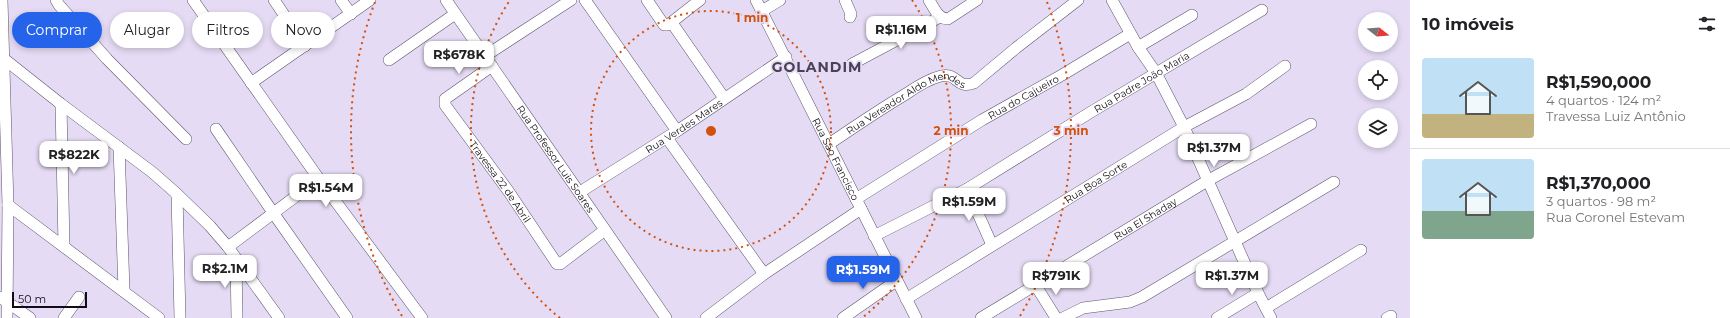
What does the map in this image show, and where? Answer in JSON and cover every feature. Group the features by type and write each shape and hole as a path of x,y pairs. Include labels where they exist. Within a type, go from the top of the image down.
{"street":[{"path":"2,0 3,177 8,205 4,300 7,318"},
{"path":"56,0 107,59 186,139"},
{"path":"193,0 319,179 422,318"},
{"path":"274,0 282,12"},
{"path":"341,0 351,14"},
{"path":"335,25 370,0"},
{"path":"489,61 571,0"},
{"path":"585,0 677,131"},
{"path":"647,0 664,25 672,23 700,0"},
{"name":"Rua São Francisco","path":"756,0 786,57 896,281 916,318"},
{"path":"762,11 780,0"},
{"path":"845,0 850,9 850,17"},
{"path":"929,0 940,17"},
{"path":"852,64 940,17 948,19 977,0"},
{"name":"Rua Vereador Aldo Mendes","path":"829,144 894,101 934,78 948,75 954,77 962,85 974,83 1078,0"},
{"path":"1116,1 1130,34 1156,74 1184,127 1234,241 1271,318"},
{"path":"389,60 452,5"},
{"name":"Rua Professor Luis Soares","path":"452,5 666,318"},
{"name":"Rua Padre João Maria","path":"874,236 967,189 1262,10"},
{"path":"1138,47 1192,15"},
{"path":"672,23 724,98"},
{"name":"Rua do Cajueiro","path":"856,199 982,120 1062,75 1130,34"},
{"path":"251,83 303,48"},
{"name":"Rua Verdes Mares","path":"580,192 667,138 786,57"},
{"path":"3,58 61,104 152,172 177,194 210,226 228,248 279,318"},
{"name":"Travessa 22 de Abril","path":"489,61 445,99 446,105 509,192 557,264 560,264 605,230"},
{"name":"Rua Boa Sorte","path":"906,299 1184,127 1246,94 1285,66"},
{"path":"61,104 64,246"},
{"name":"Rua El Shaday","path":"981,318 1207,181 1311,124"},
{"path":"216,129 347,318"},
{"path":"667,138 764,274"},
{"path":"119,147 124,290"},
{"path":"228,248 319,179"},
{"path":"1063,318 1083,308 1130,302 1142,297 1334,182"},
{"path":"967,189 992,245"},
{"path":"177,194 180,318"},
{"path":"8,205 124,290 159,318"},
{"path":"706,318 764,274 861,209"},
{"path":"1266,308 1361,250"},
{"path":"236,260 238,318"},
{"path":"843,318 896,281"},
{"path":"1036,286 1056,318"},
{"path":"1217,318 1258,293"},
{"path":"64,318 79,297"},
{"path":"4,300 30,318"}],"district":[{"name":"GOLANDIM","path":"817,67"}]}
